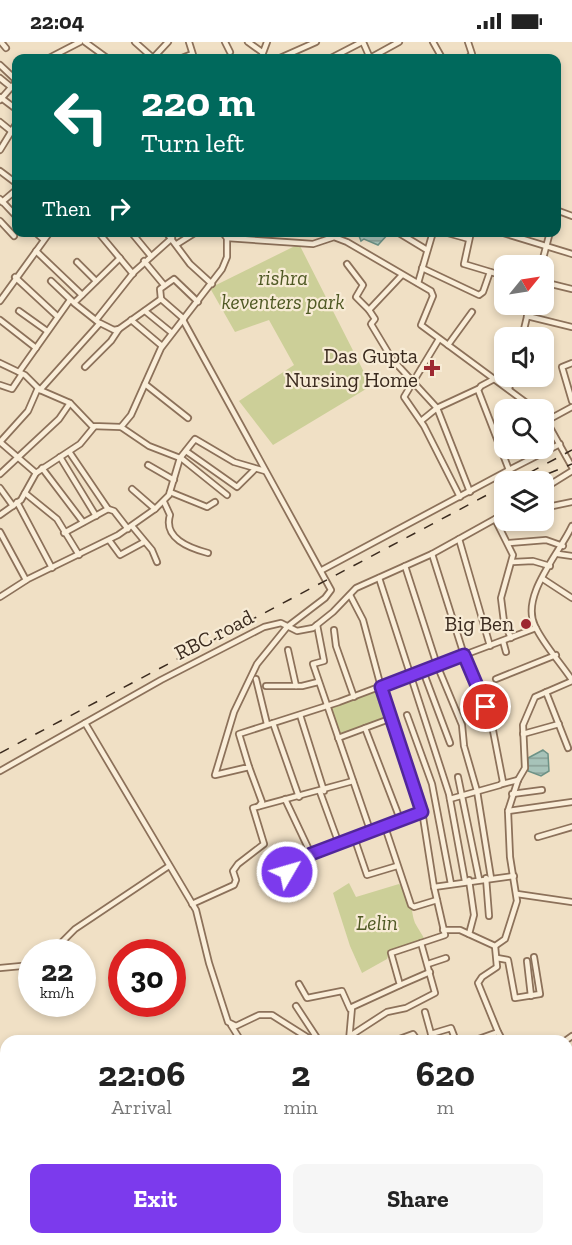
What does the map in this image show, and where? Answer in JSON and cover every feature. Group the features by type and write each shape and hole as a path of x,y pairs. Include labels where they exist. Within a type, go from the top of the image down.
{"street":[{"path":"1,42 6,48"},
{"path":"61,54 80,42"},
{"path":"87,42 99,54"},
{"path":"135,42 148,54"},
{"path":"157,54 168,42"},
{"path":"225,42 230,52"},
{"path":"248,42 262,52 267,42"},
{"path":"289,54 315,42"},
{"path":"339,54 362,42"},
{"path":"377,54 399,42"},
{"path":"0,65 12,77"},
{"path":"0,78 11,87 0,98"},
{"path":"0,122 12,131"},
{"path":"0,150 12,135"},
{"path":"1,201 12,212"},
{"path":"0,221 12,234"},
{"path":"0,301 15,277 36,251 43,239 41,237"},
{"path":"102,237 133,274"},
{"path":"135,237 150,255"},
{"path":"177,244 188,237"},
{"path":"406,237 427,250"},
{"path":"418,283 431,237"},
{"path":"462,237 469,239 464,263 494,273"},
{"path":"518,237 572,254"},
{"path":"544,255 548,237"},
{"path":"36,473 0,442 28,411 39,389 98,322 144,261 172,238 190,264 213,284"},
{"path":"121,428 129,420 162,346 213,284 225,262 227,238 313,244 325,239 339,238 418,283 433,295 421,324 494,377"},
{"path":"36,251 82,295"},
{"path":"0,385 12,390 57,316 120,258"},
{"path":"144,261 164,285"},
{"path":"77,262 96,281"},
{"path":"347,264 363,285 356,297 375,319 371,325 386,349 437,408 470,492"},
{"path":"422,268 479,295 483,292 490,272"},
{"path":"369,310 402,275"},
{"path":"15,277 57,316"},
{"path":"198,302 175,280 164,285 159,291 161,299 184,320 330,586 330,594 287,627 247,680 215,775 249,767"},
{"path":"51,281 72,302 98,322 114,330 161,299"},
{"path":"554,285 572,289"},
{"path":"19,310 47,331"},
{"path":"145,311 172,333"},
{"path":"448,345 472,312"},
{"path":"524,327 527,316 572,327"},
{"path":"0,320 36,348"},
{"path":"131,320 162,346"},
{"path":"85,367 111,341 119,328"},
{"path":"439,339 404,397 421,421 460,497"},
{"path":"0,363 21,373 39,389 70,403 94,427 121,428 149,446 180,458 226,495"},
{"path":"572,363 562,367 572,401"},
{"path":"421,421 437,408 494,379"},
{"path":"145,384 188,418"},
{"path":"507,387 522,399"},
{"path":"478,389 509,470"},
{"path":"0,474 59,419 70,403"},
{"path":"554,417 572,407"},
{"path":"0,515 25,493 36,473 70,453 81,444 94,427"},
{"path":"554,432 572,469 554,481"},
{"path":"1,595 26,580 109,540 155,510 170,492 180,458 192,440 197,440 234,462 266,471"},
{"path":"322,570 560,444"},
{"path":"186,451 237,488 255,469"},
{"path":"70,453 108,509 114,511 152,550 157,562"},
{"path":"60,457 96,516"},
{"path":"148,465 174,480"},
{"path":"42,468 83,522"},
{"path":"0,488 15,504 52,568"},
{"path":"132,489 155,510"},
{"path":"170,492 207,507 215,502"},
{"path":"25,493 53,515 79,555"},
{"path":"164,502 170,515 167,524 170,531 187,545 208,554"},
{"path":"554,506 572,502"},
{"path":"64,533 108,509"},
{"path":"370,830 313,664 324,661 317,625 356,588 432,554 494,520"},
{"path":"443,930 458,929 495,946 501,944 506,937 517,894 510,857 508,811 512,794 525,765 523,734 529,706 536,696 572,680 536,628 530,614 531,602 572,526"},
{"path":"502,531 509,543 513,562 501,598 504,622 510,638"},
{"path":"0,532 26,580"},
{"path":"459,539 490,646"},
{"path":"109,540 120,555 144,542"},
{"path":"509,543 546,540 563,546"},
{"path":"432,554 464,655 490,716 502,784"},
{"path":"558,554 572,556"},
{"path":"513,562 533,561 550,566"},
{"path":"405,566 437,665 462,725 464,746 477,791 488,878 489,916"},
{"path":"379,578 450,799 474,915 469,934"},
{"path":"543,579 572,598"},
{"path":"350,595 363,620 381,687 422,812 444,936 391,953 400,985"},
{"name":"RBC road","path":"0,771 264,627 281,623 297,631 317,625"},
{"path":"259,807 262,802 259,791 239,734 354,697 536,628"},
{"path":"334,630 336,646 354,697"},
{"path":"503,641 506,652"},
{"path":"288,650 296,686"},
{"path":"496,679 556,656"},
{"path":"423,671 450,743"},
{"path":"256,679 270,723 299,797"},
{"path":"266,686 296,686 318,682"},
{"path":"546,692 560,724 567,748"},
{"path":"300,715 339,844"},
{"path":"407,715 432,784 451,884"},
{"path":"338,738 392,717"},
{"path":"85,723 192,903 209,963 231,1025 237,1035"},
{"path":"523,734 560,724"},
{"path":"365,728 400,819"},
{"path":"459,777 479,879"},
{"path":"450,799 518,780"},
{"path":"192,903 234,885 236,880 233,872 237,864 264,844 253,808 322,792 353,782"},
{"path":"512,794 542,790"},
{"path":"285,799 311,854"},
{"path":"508,811 572,802"},
{"path":"298,894 288,867 311,854 384,824 422,812"},
{"path":"384,824 411,905 414,907 437,900"},
{"path":"538,837 572,827"},
{"path":"354,837 367,875 397,866"},
{"path":"64,939 75,928 169,866"},
{"path":"434,887 514,876"},
{"path":"517,894 572,902"},
{"path":"355,1035 387,1012 406,1008 433,994 435,990 421,943"},
{"path":"495,946 497,968 482,977 478,983 500,1035"},
{"path":"497,958 508,959 514,998 540,994 534,957"},
{"path":"428,964 446,958"},
{"path":"527,961 531,996"},
{"path":"0,968 18,966"},
{"path":"350,1009 356,1004 430,972"},
{"path":"299,984 307,998 342,991 350,1009 350,1035"},
{"path":"296,1006 315,1035"},
{"path":"425,1012 431,1034 451,1028 454,1035"},
{"path":"231,1025 236,1026 259,1015 272,1015 304,1035"},
{"path":"490,1034 498,1032"}],"green space":[{"name":"rishra keventers park","path":"299,244 371,386 273,445 239,401 294,365 269,320 235,332 210,288"},
{"path":"381,687 392,718 338,738 327,706"},
{"name":"Lelin","path":"349,883 356,897 399,884 407,892 415,923 425,940 390,951 387,959 362,973 350,946 333,893"}],"water":[{"path":"359,237 385,237 378,245 364,239 361,241"},
{"path":"543,750 548,754 549,771 541,776 528,771 528,758"}],"railway":[{"path":"533,471 572,450"},
{"path":"554,471 572,464"},
{"path":"0,753 494,491"}],"place":[{"name":"Das Gupta Nursing Home","path":"432,368"},
{"name":"Big Ben","path":"526,624"}],"route":[{"path":"287,872 292,863 311,854 335,846 364,832 422,812 381,687 464,655 486,707"}]}
